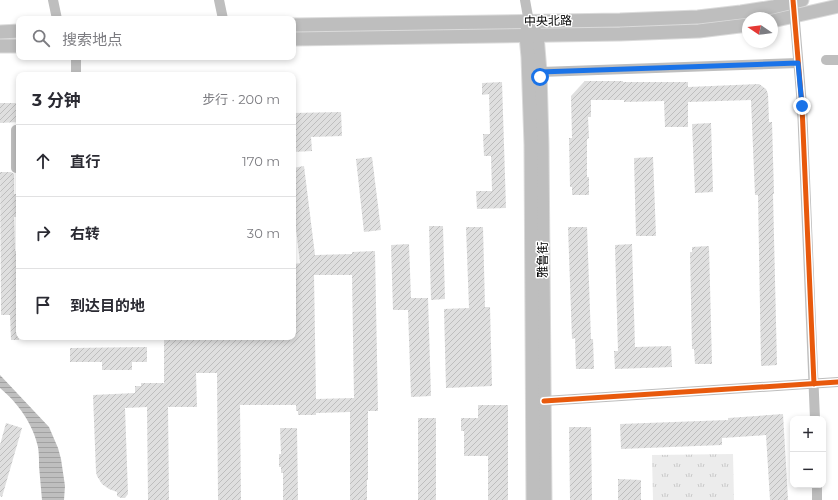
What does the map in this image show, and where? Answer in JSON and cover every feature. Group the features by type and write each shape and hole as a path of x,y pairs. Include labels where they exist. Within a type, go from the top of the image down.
{"main road":[{"name":"中央北路","path":"296,25 529,22 698,17 741,12 796,1"},
{"path":"778,20 838,6"},
{"name":"雅鲁街","path":"529,22 540,72 542,153 544,500"},
{"name":"中央北路","path":"296,39 620,34 699,31 742,26"},
{"path":"0,32 16,32"},
{"name":"雅鲁街","path":"532,35 528,71 531,145 533,500"},
{"path":"0,46 16,46"}],"street":[{"path":"53,0 56,16"},
{"path":"219,0 222,16"},
{"name":"雅鲁街","path":"525,0 529,22"},
{"path":"796,1 794,16 802,106 815,416"},
{"path":"76,60 76,72"},
{"path":"826,60 838,60"},
{"path":"540,72 798,63"},
{"path":"16,130 16,168"},
{"path":"544,401 838,382"},
{"path":"817,488 817,500"}],"green space":[{"path":"733,454 734,500 653,500 652,455"}],"shaded area":[{"path":"0,375 49,427 61,459 65,486 64,500 42,500 39,452 36,438 29,422 19,407 0,388"}],"building":[{"path":"585,81 688,82 688,87 759,84 766,89 768,94 769,122 772,122 777,365 761,366 758,195 755,195 751,100 688,102 688,127 665,127 664,101 624,102 624,100 591,100 591,117 588,117 589,138 587,139 587,177 589,177 589,195 572,195 572,187 570,187 569,138 572,138 571,96"},
{"path":"502,82 506,208 477,209 476,191 492,191 491,156 484,156 483,134 490,134 489,94 482,95 482,83"},
{"path":"0,103 16,103 16,122 0,123"},
{"path":"341,112 342,136 311,137 312,151 296,152 296,113"},
{"path":"711,123 713,192 695,193 692,124"},
{"path":"372,157 381,230 364,232 356,159"},
{"path":"653,157 656,236 636,236 634,158"},
{"path":"304,166 315,255 352,254 352,252 375,251 378,411 368,411 367,500 350,500 350,412 298,415 296,405 240,405 241,500 218,500 217,373 196,373 197,407 168,407 169,500 148,500 147,407 125,408 128,494 125,498 121,498 117,496 117,492 102,484 96,472 93,395 135,393 135,386 141,386 141,383 164,383 164,340 296,340 296,264 300,263 296,229 296,167","holes":["314,275 352,275 354,398 316,399"]},
{"path":"0,172 11,172 14,174 14,194 16,194 16,217 14,217 16,251 16,340 11,340 10,315 1,315"},
{"path":"429,226 443,226 445,299 431,300"},
{"path":"466,227 483,227 485,307 490,307 492,386 446,388 444,309 469,308"},
{"path":"568,227 587,227 591,339 593,339 594,369 576,369 575,338 572,339"},
{"path":"409,244 411,298 428,298 431,396 411,397 408,310 393,310 391,245"},
{"path":"632,244 635,347 671,346 672,367 615,369 614,351 618,351 615,245"},
{"path":"709,246 712,364 695,364 694,349 692,349 690,252 692,252 692,247"},
{"path":"147,347 147,362 132,362 132,370 102,370 102,362 70,362 70,348"},
{"path":"478,405 508,405 508,500 488,500 488,456 464,456 464,431 461,431 461,418 478,418"},
{"path":"783,414 788,500 770,500 766,435 722,438 722,445 621,449 620,424 728,420 728,418"},
{"path":"418,418 436,418 436,500 418,500"},
{"path":"6,423 22,428 2,497 0,496 0,445"},
{"path":"569,427 591,427 592,500 570,500"},
{"path":"280,428 297,428 298,500 283,500 283,473 281,473 281,467 279,467 279,454 281,454"},
{"path":"618,479 641,480 641,500 618,500"}],"cycle path":[{"path":"793,0 802,106 814,384"},
{"path":"544,401 838,382"}],"route":[{"path":"540,77 540,72 798,63 802,106"}]}
